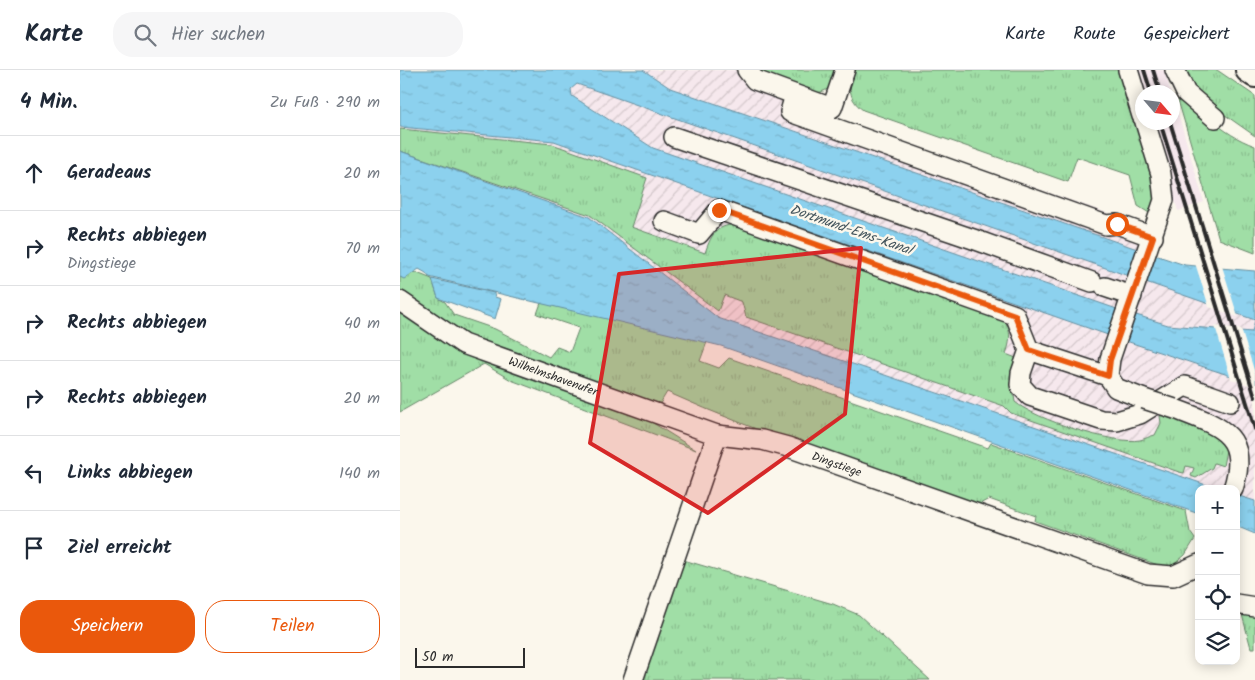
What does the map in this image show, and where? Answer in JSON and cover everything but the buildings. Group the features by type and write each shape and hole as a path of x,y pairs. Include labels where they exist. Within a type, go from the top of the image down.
{"main road":[{"path":"1248,70 1255,75"}],"street":[{"path":"747,70 755,80 832,108 845,70"},
{"path":"1128,70 1135,93"},
{"path":"1174,70 1186,93 1215,118"},
{"path":"795,95 790,112 1106,225 1117,224 1154,233"},
{"path":"1108,376 1110,360 1164,200 1164,187 1147,130"},
{"path":"674,137 976,240 1133,296"},
{"path":"664,221 699,234 719,210 1015,315 1029,350 1020,385 1025,392 1030,396 1101,420 1117,421 1132,418 1185,386 1230,402"},
{"name":"Wilhelmshavenufer","path":"400,301 463,344 717,435"},
{"path":"1029,350 1108,376 1116,388 1218,426 1229,435 1239,454 1238,473 1234,485"},
{"path":"633,680 717,435"},
{"name":"Dingstiege","path":"717,435 762,440 788,447 1148,574 1173,576 1195,566"},
{"path":"1240,605 1255,607"}],"highlighted area":[{"path":"861,248 845,414 708,513 590,443 619,274"}],"shaded area":[{"path":"643,70 788,70 800,106 1150,228 1143,251 670,88"},
{"path":"1134,70 1164,70 1169,85 1139,85"},
{"path":"577,84 1255,320 1252,332 1168,325 653,148 572,96 571,89"},
{"path":"1180,120 1204,202 1178,211 1153,130 1180,130"},
{"path":"400,127 553,141 1105,334 1255,384 1255,501 1240,496 1240,485 1206,485 718,318 589,217 400,151"}],"green space":[{"path":"758,70 838,70 828,88 816,93 762,77"},
{"path":"854,70 1120,70 1135,115 1135,130 1140,130 1157,180 1154,216 1138,206 1130,175 1077,157 1068,182 863,110 852,97 851,81"},
{"path":"1183,70 1217,70 1255,96 1255,136 1198,96"},
{"path":"1180,90 1201,111 1231,135 1255,146 1255,253 1219,239 1180,107"},
{"path":"400,129 552,144 647,178 631,227 705,253 716,231 726,226 740,224 999,313 1006,323 1010,337 1006,354 1016,358 1013,389 1015,402 1025,409 1056,423 1094,435 1128,440 1140,440 1155,435 1161,423 1160,416 1167,413 1224,439 1226,450 1223,466 1214,463 1212,468 1196,478 1191,476 1194,468 1186,466 1184,473 1179,472 1011,413 1004,406 746,317 742,302 724,295 718,311 590,215 400,151"},
{"path":"412,271 432,279 438,298 445,302 454,315 495,329 549,357 557,347 570,352 579,328 537,314 541,303 698,339 707,342 700,361 719,368 729,358 988,448 991,443 1186,511 1190,532 1195,539 1185,555 1172,566 1158,565 1035,521 1036,516 989,499 976,506 743,424 667,392 658,407 653,423 696,450 511,380 484,364 400,412 400,277 404,278"},
{"path":"680,559 833,604 859,615 930,680 639,680"},
{"path":"1241,611 1255,614 1255,648 1251,648"}],"water":[{"name":"Dortmund-Ems-Kanal","path":"400,70 643,70 670,88 1185,265 1255,271 1255,320 1255,384 1105,334 554,141 400,127","holes":["577,84 1255,320 1252,332 1168,325 653,148 572,96 571,89"]},
{"path":"400,151 589,217 718,318 1206,485 1195,485 1195,513 721,346 429,277 419,269 404,279 400,277"},
{"path":"432,279 494,293 495,297 501,299 495,319 438,298"},
{"path":"1240,496 1255,501 1255,534 1240,528"}],"pier":[{"path":"1195,263 1222,266 1238,317 1209,307"},
{"path":"1215,326 1241,329 1255,373 1255,387 1231,379"}],"railway":[{"path":"1144,70 1149,85"},
{"path":"1153,70 1158,85"},
{"path":"1162,130 1255,429"},
{"path":"1172,130 1255,397"}],"route":[{"path":"719,210 1015,315 1029,350 1108,376 1110,360 1153,237 1117,224"}]}
